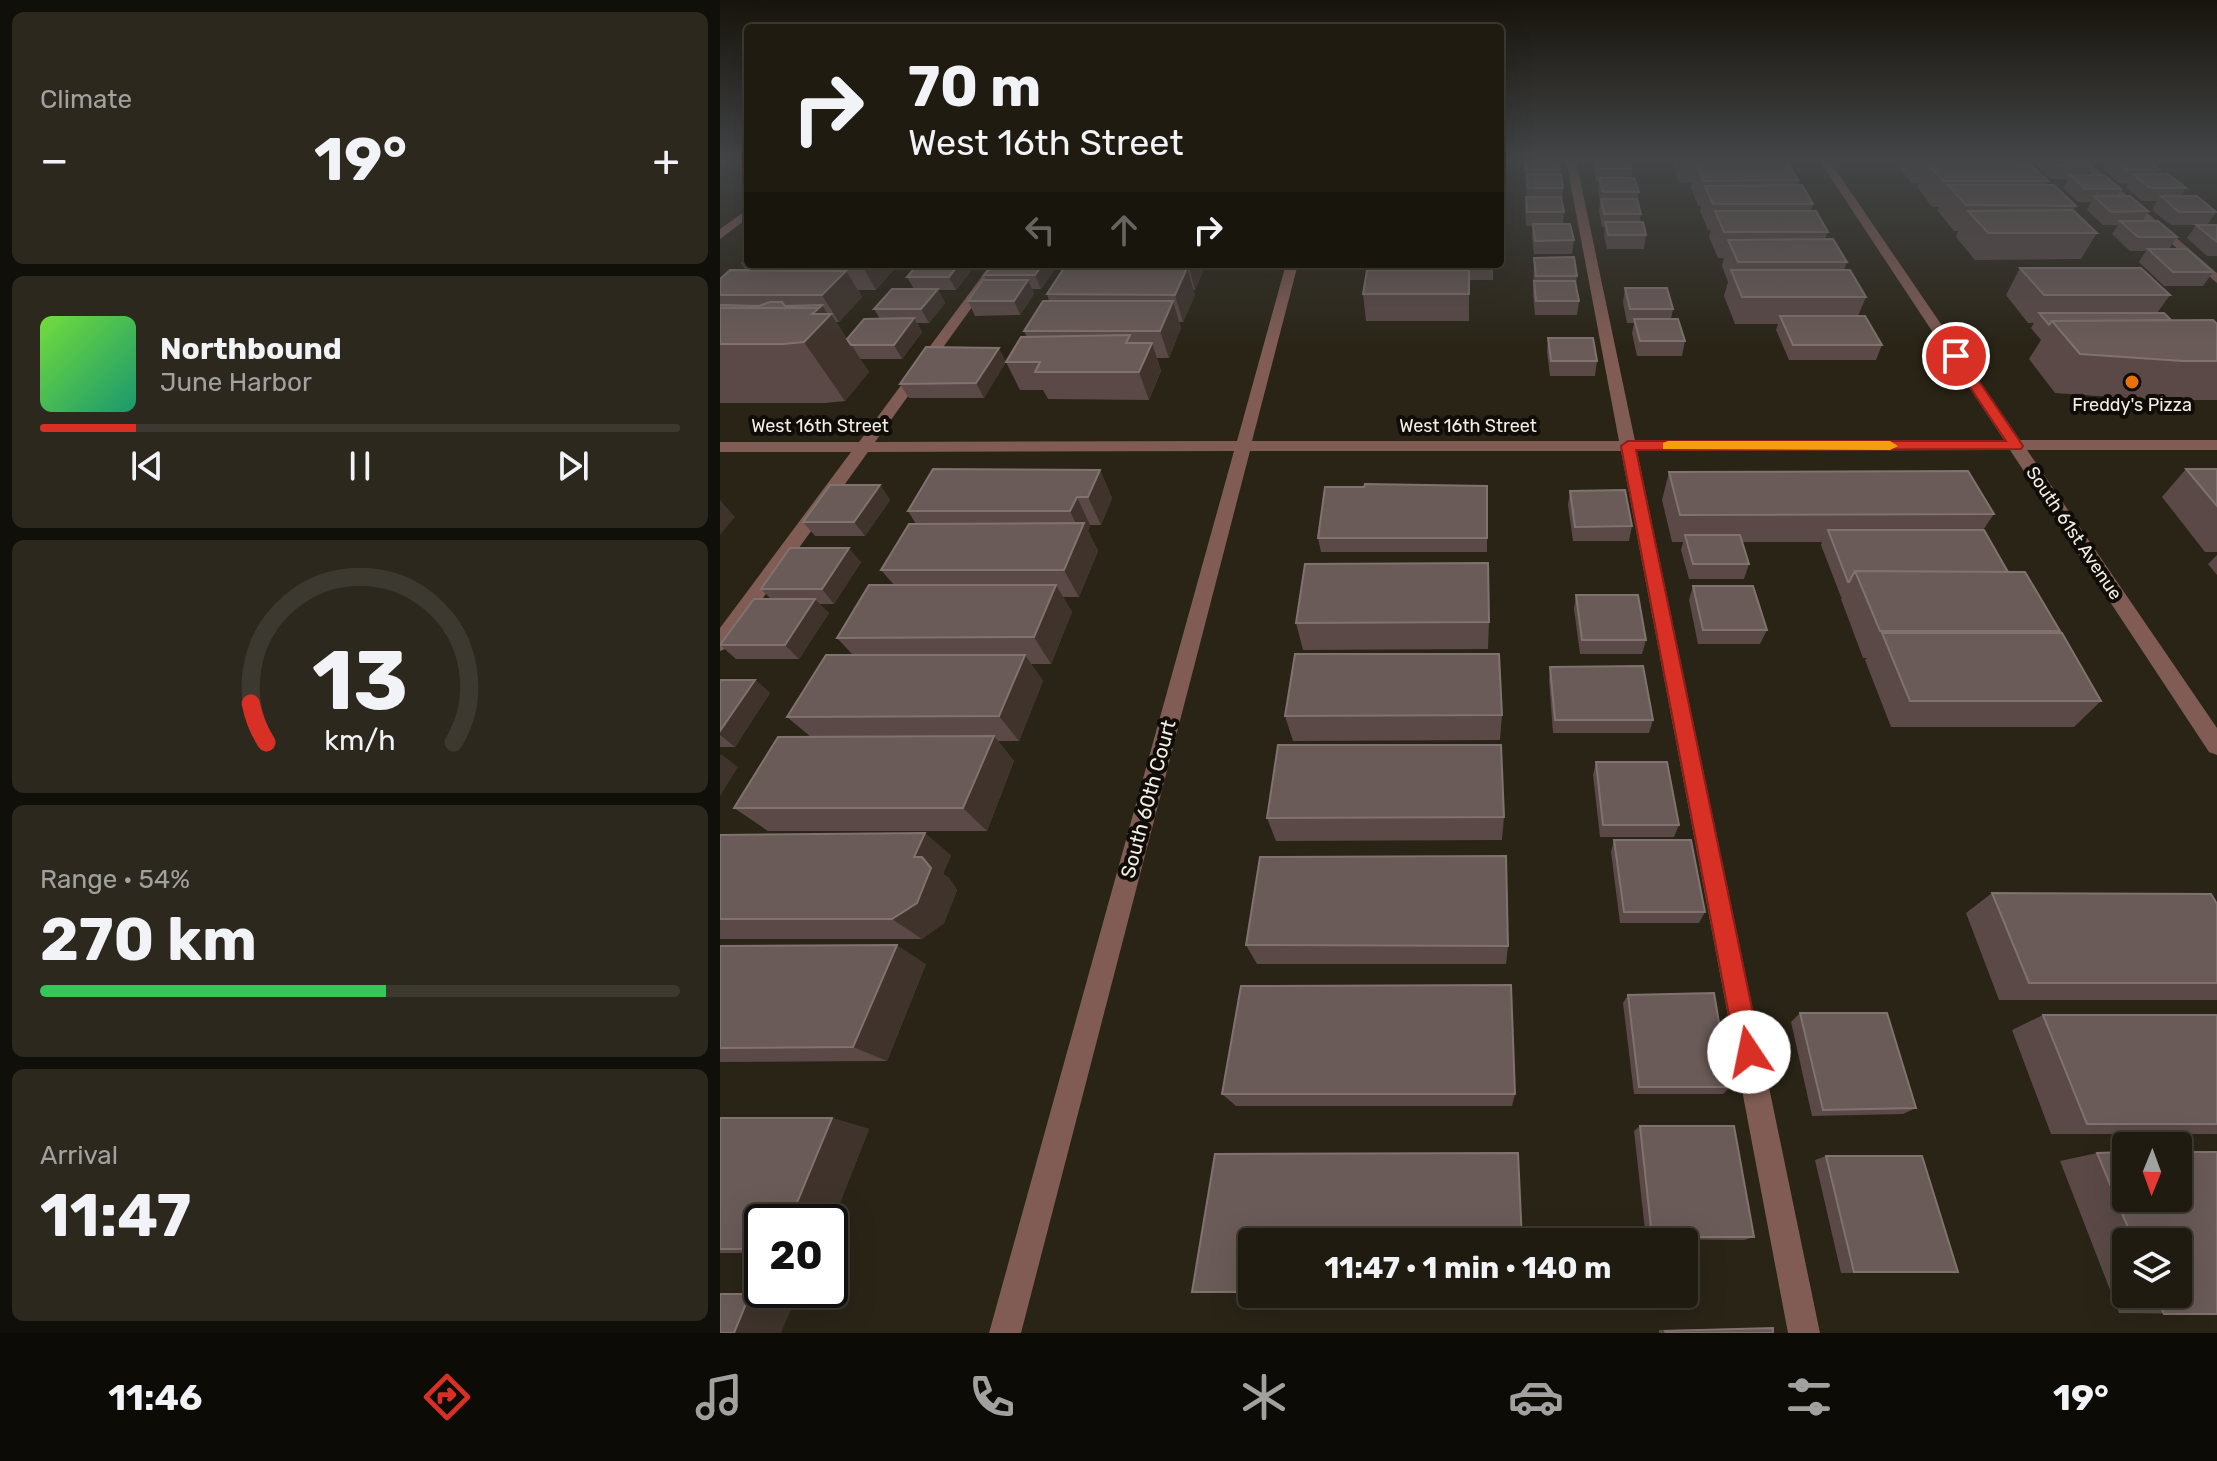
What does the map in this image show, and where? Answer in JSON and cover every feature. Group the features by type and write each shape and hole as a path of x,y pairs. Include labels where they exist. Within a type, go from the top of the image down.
{"street":[{"path":"720,235 736,222"},
{"path":"1583,222 1804,1333"},
{"name":"South 61st Avenue","path":"1866,222 2217,746"},
{"path":"2152,222 2217,279"},
{"path":"720,643 994,268"},
{"name":"South 60th Court","path":"1005,1333 1291,268"},
{"name":"West 16th Street","path":"720,447 2217,445"}],"building":[{"path":"1605,222 1643,222 1646,235 1608,235"},
{"path":"1720,222 1822,222 1828,232 1724,232"},
{"path":"1978,222 2086,222 2097,233 1988,233"},
{"path":"2121,222 2159,222 2177,237 2138,237"},
{"path":"1533,224 1570,224 1574,240 1535,241"},
{"path":"2196,225 2217,225 2217,242"},
{"path":"1833,239 1847,262 1738,262 1728,240"},
{"path":"2148,249 2187,249 2213,272 2173,272"},
{"path":"1574,257 1577,276 1536,276 1534,258"},
{"path":"915,268 956,268 949,277 907,277"},
{"path":"990,268 1040,268 1035,275 984,275"},
{"path":"1064,268 1187,268 1175,295 1047,294"},
{"path":"2020,268 2141,268 2170,295 2044,295"},
{"path":"730,270 846,271 822,295 720,295 720,279"},
{"path":"1367,270 1469,270 1469,294 1363,294"},
{"path":"1731,270 1850,270 1866,297 1742,297"},
{"path":"983,280 1028,280 1014,301 968,301"},
{"path":"1534,281 1575,281 1579,301 1536,301"},
{"path":"1625,288 1667,288 1673,309 1630,309"},
{"path":"892,289 938,289 921,309 874,309"},
{"path":"1043,301 1173,301 1160,331 1024,331"},
{"path":"782,302 785,306 822,305 819,308 720,308 720,305 759,306"},
{"path":"720,308 819,308 812,314 831,314 804,342 720,344"},
{"path":"2039,313 2164,313 2171,320 2052,321 2049,325"},
{"path":"1780,316 1865,316 1882,345 1793,345"},
{"path":"914,318 894,345 851,345 847,339 864,319"},
{"path":"1634,319 1678,319 1685,341 1640,341"},
{"path":"2213,320 2217,324 2217,361 2080,354 2052,321"},
{"path":"1130,335 1126,343 1152,343 1139,372 1035,372 1040,362 1006,362 1021,337"},
{"path":"1548,338 1593,338 1597,361 1551,361"},
{"path":"926,347 999,348 976,383 900,384"},
{"path":"933,469 1100,470 1088,497 1077,497 1070,511 908,511"},
{"path":"2186,469 2217,469 2217,506"},
{"path":"1968,471 1994,514 1680,515 1669,472"},
{"path":"1365,484 1487,486 1487,538 1318,538 1325,487 1364,487"},
{"path":"830,485 880,485 854,522 803,522"},
{"path":"1625,490 1632,526 1575,527 1570,491"},
{"path":"1084,523 1064,570 881,570 909,524"},
{"path":"1828,530 1984,530 2008,572 1855,571 1848,582"},
{"path":"1685,535 1740,535 1749,564 1693,564"},
{"path":"790,548 849,548 822,589 761,589"},
{"path":"1488,563 1489,622 1296,623 1305,564"},
{"path":"1855,571 2025,572 2060,631 1880,631"},
{"path":"869,585 1056,585 1034,637 837,638"},
{"path":"1693,586 1753,586 1767,630 1703,630"},
{"path":"1576,595 1638,595 1646,640 1582,640"},
{"path":"754,599 815,599 785,645 720,645"},
{"path":"1882,633 2062,633 2101,701 1910,701"},
{"path":"1295,654 1499,654 1502,715 1285,716"},
{"path":"826,655 1025,655 999,716 787,717"},
{"path":"1643,666 1653,720 1555,720 1550,667"},
{"path":"720,680 755,680 720,731"},
{"path":"994,736 963,808 734,808 778,737"},
{"path":"1278,745 1501,745 1504,817 1267,818"},
{"path":"1596,762 1667,762 1679,825 1603,825"},
{"path":"925,833 914,857 922,857 931,868 917,903 892,919 720,919 720,835"},
{"path":"1614,840 1691,840 1705,912 1624,912"},
{"path":"1506,856 1508,946 1246,945 1260,857"},
{"path":"1992,893 2211,894 2217,904 2217,983 2029,983"},
{"path":"897,945 853,1047 720,1048 720,946"},
{"path":"1511,985 1515,1094 1222,1094 1241,986"},
{"path":"1714,993 1730,1087 1639,1087 1628,995"},
{"path":"1800,1013 1887,1013 1916,1108 1823,1110"},
{"path":"2043,1015 2217,1015 2217,1124 2087,1124"},
{"path":"720,1118 832,1118 796,1204 744,1204 744,1249 720,1249"},
{"path":"1640,1126 1734,1126 1754,1237 1698,1237 1698,1228 1651,1228"},
{"path":"2112,1152 2112,1189 2097,1153"},
{"path":"2192,1152 2217,1152 2217,1314 2164,1314 2162,1308 2192,1308 2192,1228 2128,1228 2122,1212 2192,1212"},
{"path":"1518,1153 1521,1228 1238,1228 1238,1292 1192,1292 1215,1154"},
{"path":"1826,1156 1922,1156 1958,1272 1854,1272"},
{"path":"720,1294 744,1294 744,1308 734,1333 720,1333"},
{"path":"1773,1328 1773,1333 1665,1331"}],"slow traffic":[{"path":"1668,446 1890,446"}],"place":[{"name":"Freddy's Pizza","path":"2132,382"}],"route":[{"path":"1749,1052 1628,446 2016,446 1956,356"}]}
